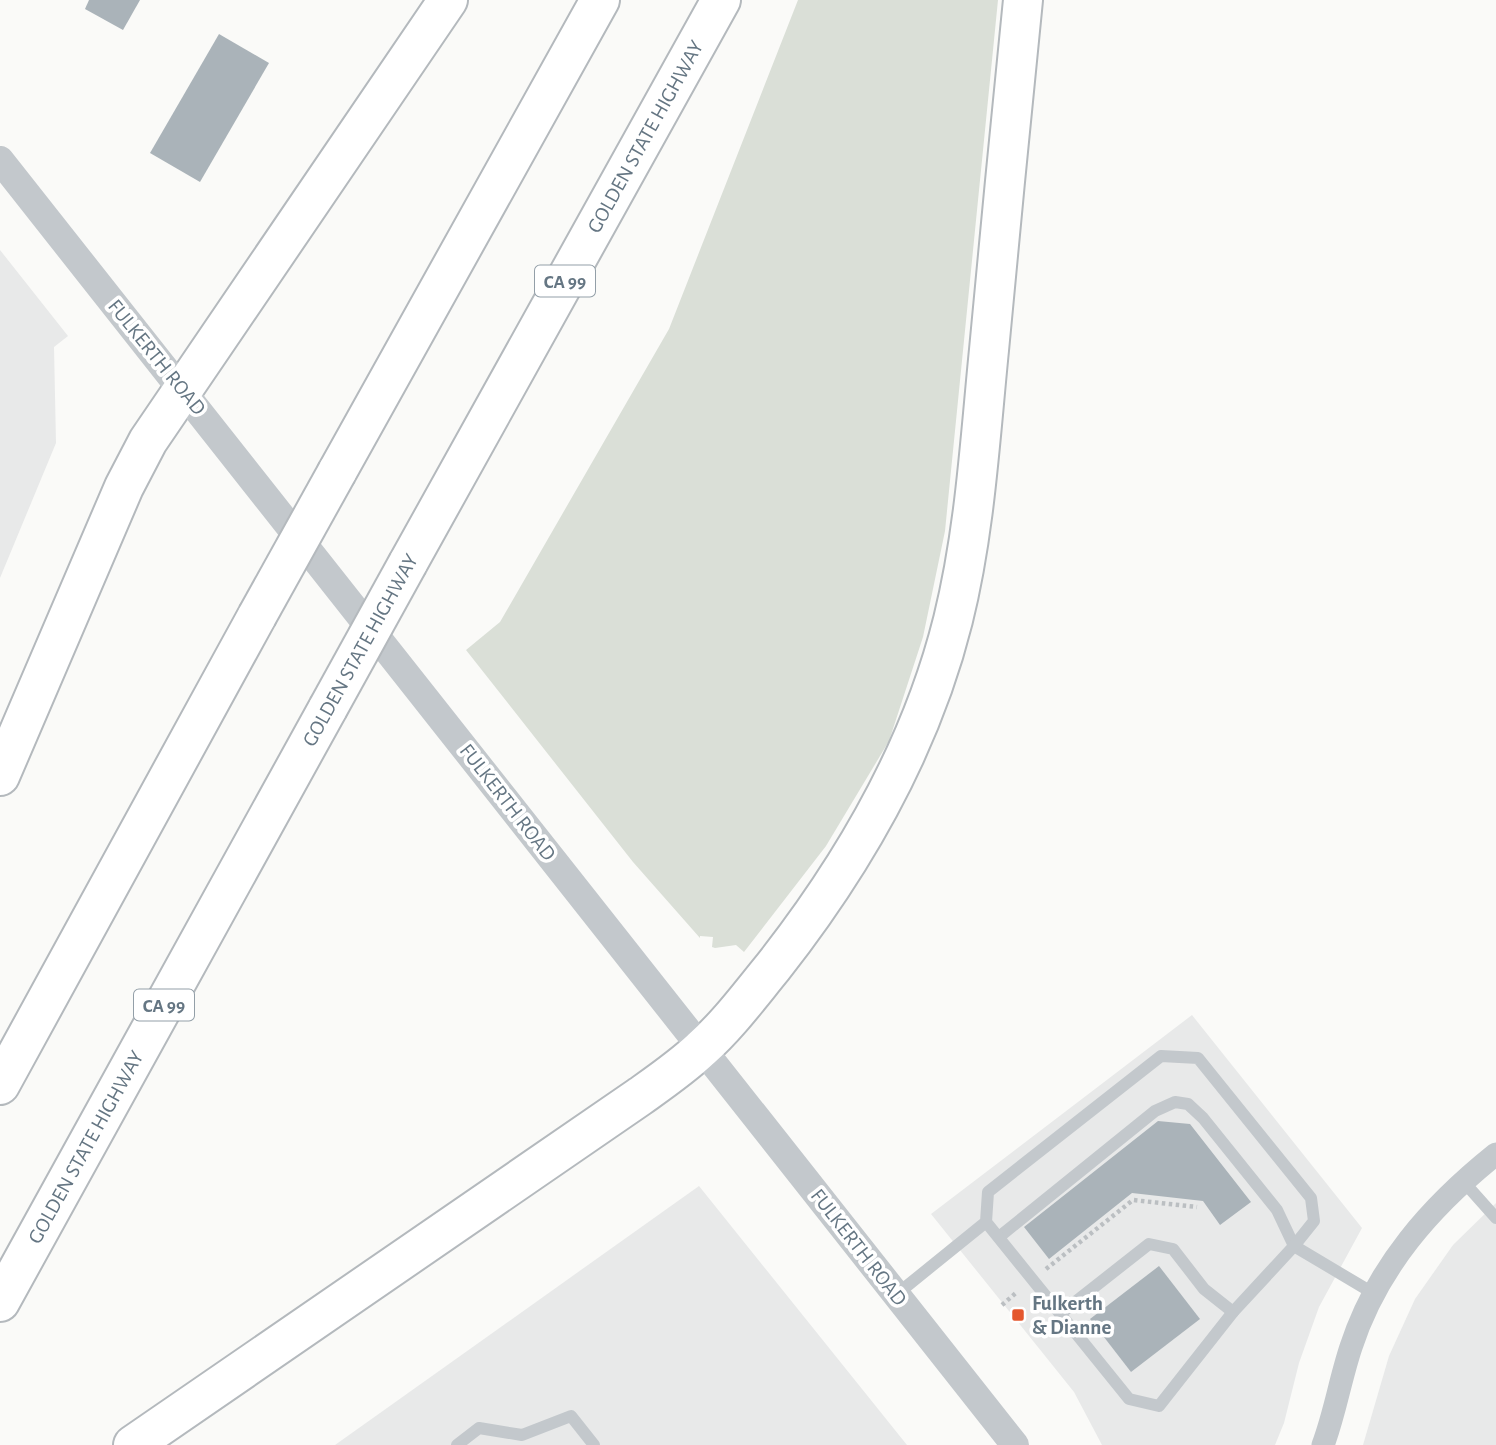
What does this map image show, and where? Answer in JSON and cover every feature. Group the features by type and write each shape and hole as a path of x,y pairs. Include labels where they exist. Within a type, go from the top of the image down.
{"highway":[{"path":"0,776 124,487 148,441 448,0"},
{"path":"0,1085 600,0"},
{"name":"GOLDEN STATE HIGHWAY","path":"0,1302 721,0"},
{"path":"133,1445 639,1097 702,1048 789,946 842,871 885,797 908,749 940,664 963,574 976,487 1023,0"}],"street":[{"name":"FULKERTH ROAD","path":"0,160 1015,1445"},
{"path":"1323,1445 1350,1348 1373,1293 1426,1217 1496,1154"}],"lane":[{"path":"1161,1056 1198,1058 1311,1198 1314,1221 1233,1312 1159,1406 1129,1399 999,1237 986,1222 988,1192 1161,1056"},
{"path":"999,1237 1156,1111 1175,1102 1188,1104 1203,1118 1277,1210 1294,1246 1373,1293"},
{"path":"1463,1181 1496,1218"},
{"path":"897,1294 986,1222"},
{"path":"1060,1314 1149,1244 1173,1249 1204,1289 1233,1312"},
{"path":"457,1445 479,1428 522,1435 571,1416 594,1445"}],"path":[{"path":"1002,1305 1133,1199 1197,1207"}],"shaded area":[{"path":"798,0 998,0 945,531 923,637 889,741 826,846 744,952 736,945 715,948 712,947 713,937 700,938 633,862 466,650 500,622 669,329"},
{"path":"0,250 68,336 54,347 56,443 0,578"},
{"path":"1192,1015 1362,1228 1319,1307 1275,1445 1102,1445 1074,1392 931,1214"},
{"path":"699,1186 907,1445 335,1445"},
{"path":"1496,1203 1496,1445 1363,1445 1389,1356 1415,1299 1453,1245"}],"building":[{"path":"89,0 140,0 123,30 85,9"},
{"path":"219,34 269,63 200,182 150,153"},
{"path":"1158,1121 1190,1124 1251,1202 1220,1225 1203,1201 1132,1193 1049,1259 1024,1227"},
{"path":"1159,1266 1200,1319 1131,1372 1090,1319"}],"place":[{"name":"Fulkerth & Dianne","path":"1018,1315"}]}
